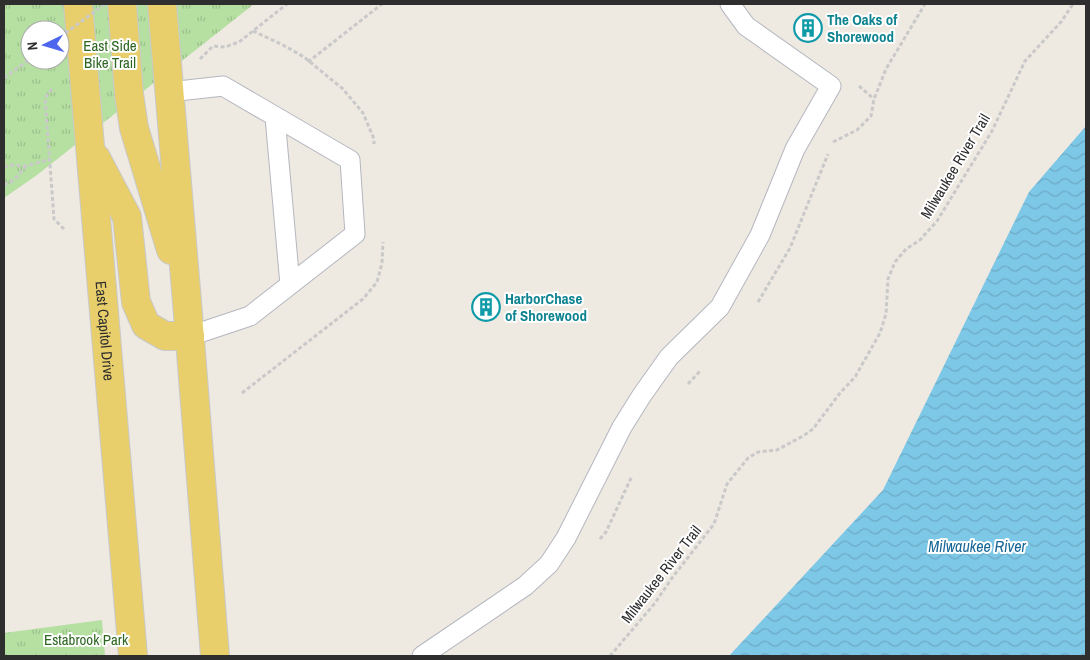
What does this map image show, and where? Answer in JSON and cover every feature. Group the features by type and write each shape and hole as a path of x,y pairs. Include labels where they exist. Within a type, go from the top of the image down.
{"main road":[{"name":"East Capitol Drive","path":"78,4 133,656"},
{"path":"122,4 129,94 134,128 188,302"},
{"path":"162,4 188,302 215,656"},
{"path":"91,148 127,217 136,302 146,325 165,336 190,336"}],"lane":[{"path":"422,656 524,586 548,564 566,538 622,427 642,395 669,357 720,307 760,235 795,149 831,86 746,26 730,4"},
{"path":"169,92 223,86 350,160 355,234 250,316 190,336"},
{"path":"275,116 290,285"}],"path":[{"path":"70,30 106,4"},
{"path":"213,46 225,47 239,42 287,4"},
{"path":"308,62 382,4"},
{"name":"Milwaukee River Trail","path":"610,656 655,603 714,524 727,484 748,458 758,452 777,450 813,429 840,393 856,377 880,333 886,314 888,279 895,262 906,249 920,240 937,221 992,131 1025,61 1061,22 1073,4"},
{"path":"4,78 20,66"},
{"path":"45,98 54,219"},
{"path":"4,167 11,165 26,166 50,159"},
{"path":"4,185 14,180 26,166"}],"green space":[{"name":"East Side Bike Trail","path":"4,4 254,4 37,175 4,198"},
{"name":"Estabrook Park","path":"102,620 105,656 4,656 4,633"}],"water":[{"name":"Milwaukee River","path":"1086,126 1086,655 729,656 883,490 1029,192"}],"place":[{"name":"The Oaks of Shorewood","path":"808,28"},
{"name":"HarborChase of Shorewood","path":"486,307"}]}
